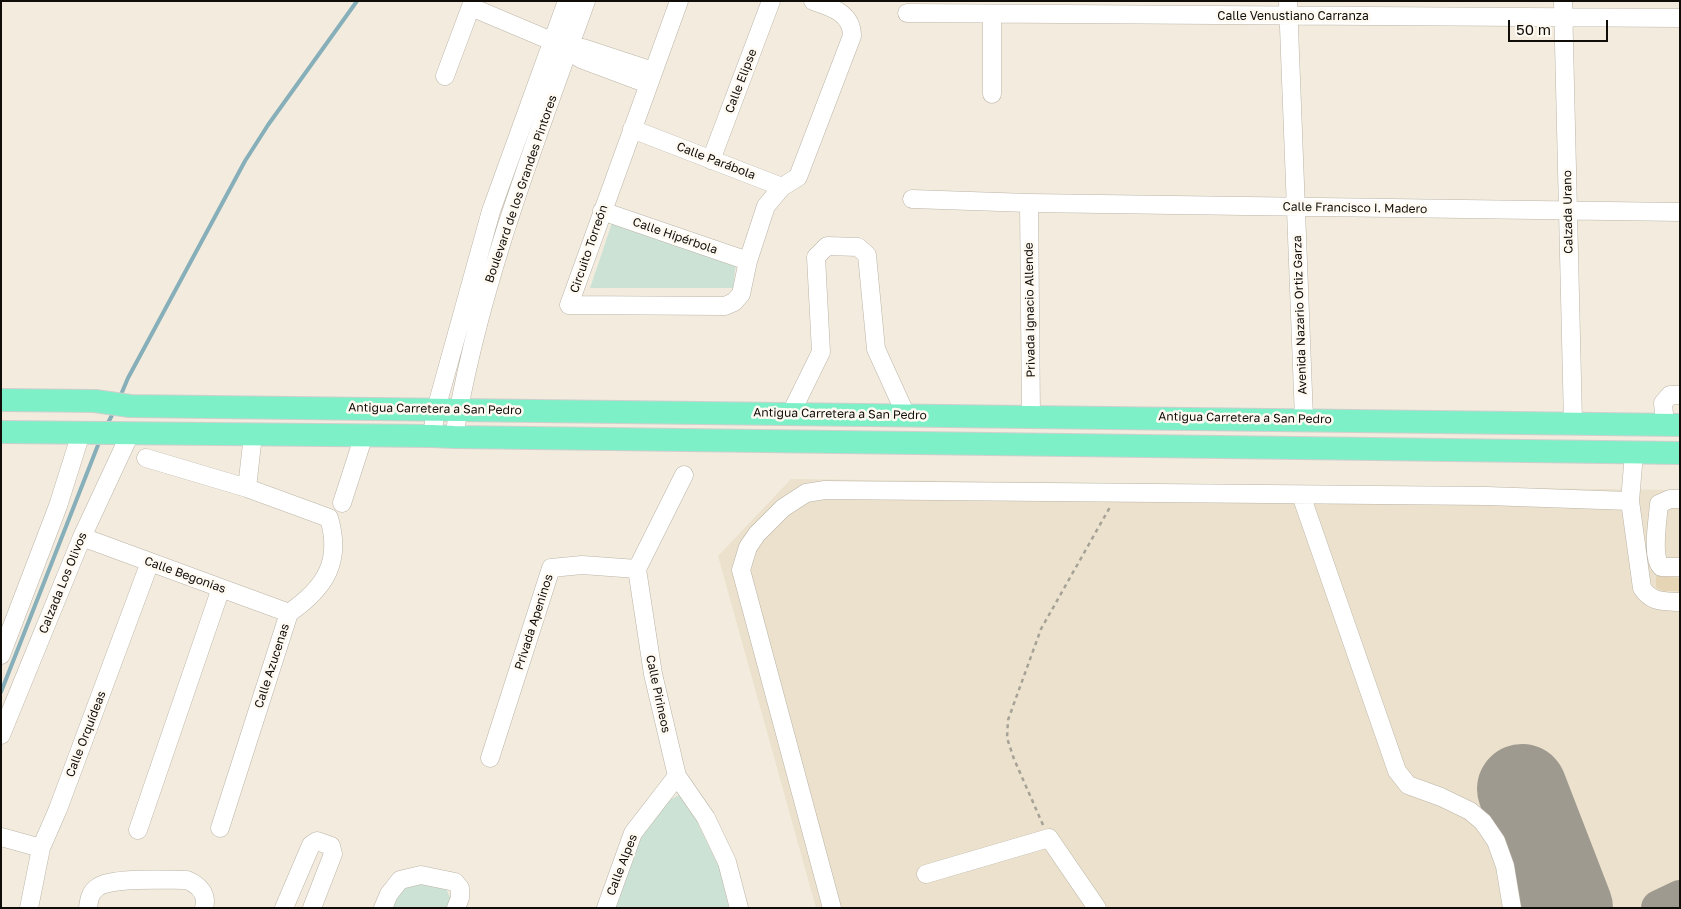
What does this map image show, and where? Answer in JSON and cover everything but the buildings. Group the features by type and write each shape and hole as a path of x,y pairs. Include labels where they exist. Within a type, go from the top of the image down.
{"main road":[{"name":"Antigua Carretera a San Pedro","path":"1,400 95,401 130,406 1572,422 1672,425"},
{"path":"1447,450 1480,444 1554,438 1572,422"},
{"path":"1,432 364,435 454,438 1680,453"}],"street":[{"name":"Boulevard de los Grandes Pintores","path":"454,438 459,409 493,268 561,46 567,1"},
{"name":"Boulevard de los Grandes Pintores","path":"432,436 436,409 491,211 561,46 586,1"},
{"name":"Circuito Torreón","path":"679,1 602,210 569,306 725,306 734,302 740,294 748,261 766,206 782,187"},
{"name":"Calle Elipse","path":"711,160 770,1"},
{"path":"782,187 798,177 852,36 850,24 846,17 823,3"},
{"path":"445,76 472,4 561,46 585,48 650,78"},
{"name":"Calle Venustiano Carranza","path":"907,13 992,14 1289,8 1564,9 1680,18"},
{"name":"Avenida Nazario Ortiz Garza","path":"1289,8 1304,419"},
{"name":"Calzada Urano","path":"1564,9 1572,422"},
{"path":"992,14 992,94"},
{"name":"Calle Parábola","path":"632,129 782,187"},
{"name":"Calle Francisco I. Madero","path":"912,199 1029,203 1680,212"},
{"name":"Privada Ignacio Allende","path":"1029,203 1031,416"},
{"name":"Calle Hipérbola","path":"602,210 748,261"},
{"path":"791,413 822,352 816,257 827,246 858,246 867,255 876,349 906,415"},
{"path":"1672,425 1663,403 1670,395 1680,395"},
{"path":"1,655 84,433"},
{"name":"Calzada Los Olivos","path":"1,735 82,538 121,434"},
{"path":"146,458 247,488 253,434"},
{"path":"342,503 364,435"},
{"path":"1634,452 1630,501 1642,588 1648,597 1658,601 1680,602"},
{"path":"637,569 684,475"},
{"name":"Calle Azucenas","path":"220,828 289,613 306,601 322,583 333,557 333,530 329,518 247,488"},
{"path":"832,908 756,629 742,570 748,547 757,534 783,508 806,492 825,490 1487,496 1630,501"},
{"path":"1301,494 1397,771 1408,785 1441,797 1470,811 1483,822 1496,841 1504,866 1512,908"},
{"path":"1680,499 1670,499 1659,504 1656,555 1658,564 1661,567 1680,567"},
{"name":"Calle Begonias","path":"82,538 289,613"},
{"name":"Calle Orquídeas","path":"29,908 40,848 58,809 150,562"},
{"name":"Privada Apeninos","path":"490,758 551,568 582,566 637,569"},
{"name":"Calle Pirineos","path":"637,569 653,674 677,776 706,818 727,862 739,908"},
{"path":"138,830 221,588"},
{"name":"Calle Alpes","path":"606,908 633,833 677,776"},
{"path":"1,837 40,848"},
{"path":"926,874 1049,838 1098,908"},
{"path":"284,908 311,845 317,841 331,846 333,854 312,908"},
{"path":"383,908 389,894 400,880 420,875 454,882 460,888 460,898 456,908"},
{"path":"88,908 93,891 106,883 187,880 195,883 203,891 206,903 204,908"}],"path":[{"path":"1049,838 1014,759 1007,738 1008,720 1041,629 1118,492"}],"shaded area":[{"path":"791,479 1680,490 1680,908 816,908 718,556"}],"green space":[{"path":"614,217 736,263 733,288 590,288"},
{"path":"683,793 720,869 729,908 613,908 644,830 665,802"},
{"path":"420,884 446,888 452,902 450,908 392,908 396,897 402,890 409,886"}],"waterway":[{"path":"120,397 128,378 245,161 268,125 357,1"},
{"path":"107,425 114,411"},
{"path":"1,692 100,440"}],"taxiway":[{"path":"1659,908 1680,898"}],"runway":[{"path":"1522,789 1568,908"}]}
